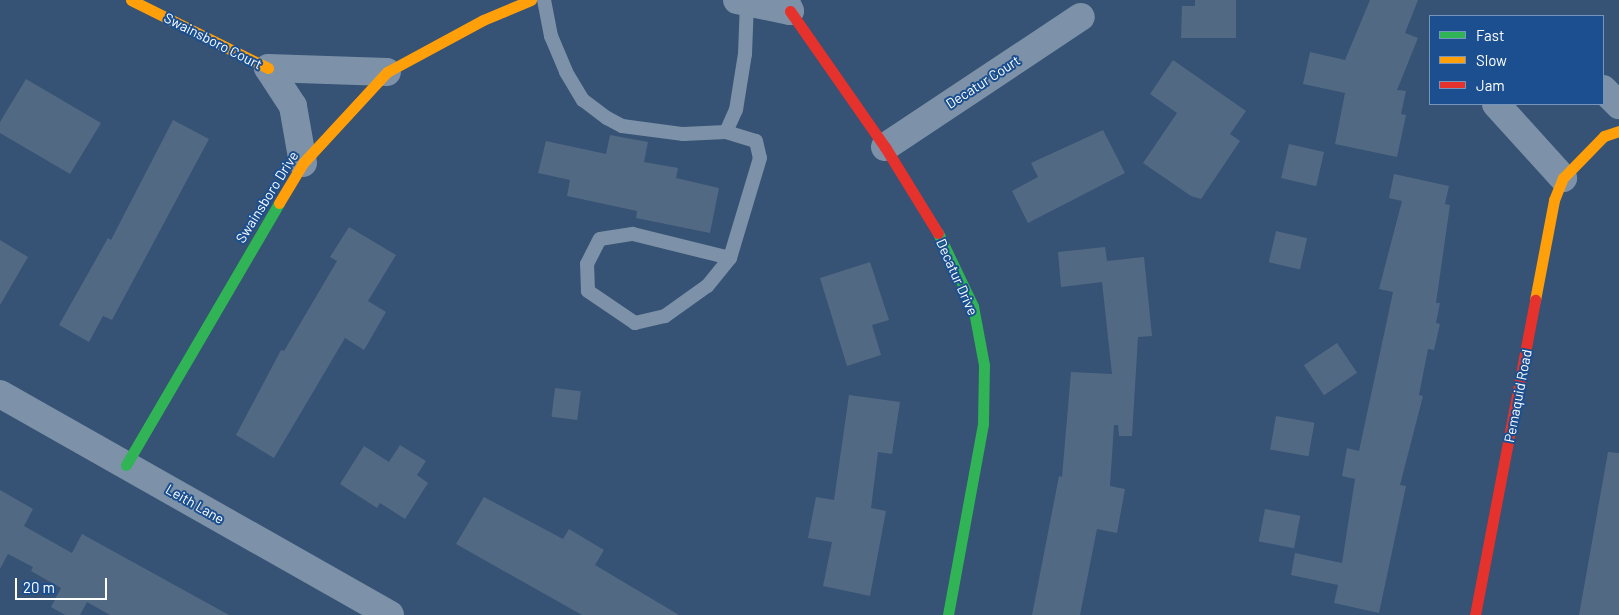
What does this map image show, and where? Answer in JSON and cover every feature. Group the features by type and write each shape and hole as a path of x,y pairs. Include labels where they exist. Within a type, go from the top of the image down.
{"street":[{"name":"Swainsboro Court","path":"131,0 268,68 387,72"},
{"name":"Swainsboro Drive","path":"126,465 302,163 387,72 483,20 531,0"},
{"name":"Decatur Drive","path":"742,1 787,5 885,147 948,250 973,306 984,365 983,424 948,615"},
{"name":"Decatur Court","path":"885,147 1081,17"},
{"name":"Swainsboro Court","path":"268,68 293,106 302,163"},
{"path":"1604,91 1619,105"},
{"path":"1497,105 1563,178"},
{"name":"Pemaquid Road","path":"1475,615 1554,200 1563,178 1604,136 1619,131"},
{"name":"Leith Lane","path":"0,394 390,615"}],"lane":[{"path":"544,0 551,36 566,72 583,100 606,118 622,126 648,130 726,132 756,141 760,158 730,258 707,286 665,316 634,324 588,291 587,264 600,239 633,234 730,258"},
{"path":"726,132 736,110 745,54 742,1"}],"building":[{"path":"1195,0 1236,0 1236,38 1181,38 1182,6 1195,6"},
{"path":"1370,0 1418,0 1405,33 1418,38 1397,90 1406,91 1401,114 1406,115 1397,157 1335,144 1345,93 1303,84 1310,52 1345,60"},
{"path":"1173,60 1246,111 1230,134 1240,141 1201,199 1191,196 1143,163 1177,113 1150,94"},
{"path":"26,79 101,123 70,174 0,133 0,122"},
{"path":"173,120 209,139 112,320 103,316 89,342 59,325 108,238 111,240"},
{"path":"1103,130 1125,173 1028,223 1012,191 1038,177 1031,163"},
{"path":"610,135 648,142 644,162 678,168 676,178 719,188 710,233 636,218 637,211 567,196 570,180 538,173 546,141 606,154"},
{"path":"1289,144 1324,152 1316,186 1281,178"},
{"path":"1394,174 1449,186 1445,204 1450,205 1436,303 1440,303 1436,323 1440,324 1434,350 1428,349 1419,395 1423,396 1400,485 1406,486 1379,613 1334,603 1338,585 1291,575 1295,553 1342,563 1355,479 1342,476 1347,448 1359,451 1393,292 1379,289 1402,201 1389,198"},
{"path":"349,227 396,255 368,301 386,312 364,350 345,338 274,458 236,435 281,350 284,351 337,261 330,257"},
{"path":"1276,231 1307,238 1300,269 1269,262"},
{"path":"0,240 28,257 0,305"},
{"path":"1105,247 1107,261 1144,257 1152,336 1138,337 1132,436 1119,436 1118,425 1114,425 1110,486 1125,489 1117,533 1097,529 1080,615 1032,615 1059,476 1062,477 1071,372 1112,374 1102,282 1061,287 1058,252"},
{"path":"870,262 889,320 872,325 881,355 847,366 820,278"},
{"path":"1337,343 1357,373 1324,395 1304,365"},
{"path":"555,388 581,391 577,420 551,417"},
{"path":"849,395 900,402 892,454 878,452 871,508 886,511 870,596 823,586 832,542 808,538 816,497 834,500"},
{"path":"1276,416 1314,423 1309,456 1270,449"},
{"path":"400,445 426,461 417,475 428,483 405,519 380,503 377,508 340,484 364,446 389,462"},
{"path":"1608,452 1619,453 1619,615 1579,615"},
{"path":"0,490 33,509 24,526 72,553 82,534 229,615 110,615 87,602 80,615 65,615 51,607 61,588 31,571 33,567 8,554 0,569"},
{"path":"484,497 563,539 569,529 604,550 595,565 679,615 582,615 456,544"},
{"path":"1265,509 1300,516 1294,548 1259,541"}],"traffic: fast":[{"path":"126,465 279,203"},
{"path":"938,233 973,306 984,365 983,424 948,615"}],"traffic: slow":[{"path":"131,0 268,68"},
{"path":"279,203 303,163 387,72 483,20 531,0"},
{"path":"1535,300 1554,200 1563,178 1604,136 1619,131"}],"traffic: jam":[{"path":"790,11 885,147 938,233"},
{"path":"1475,615 1535,300"}]}
